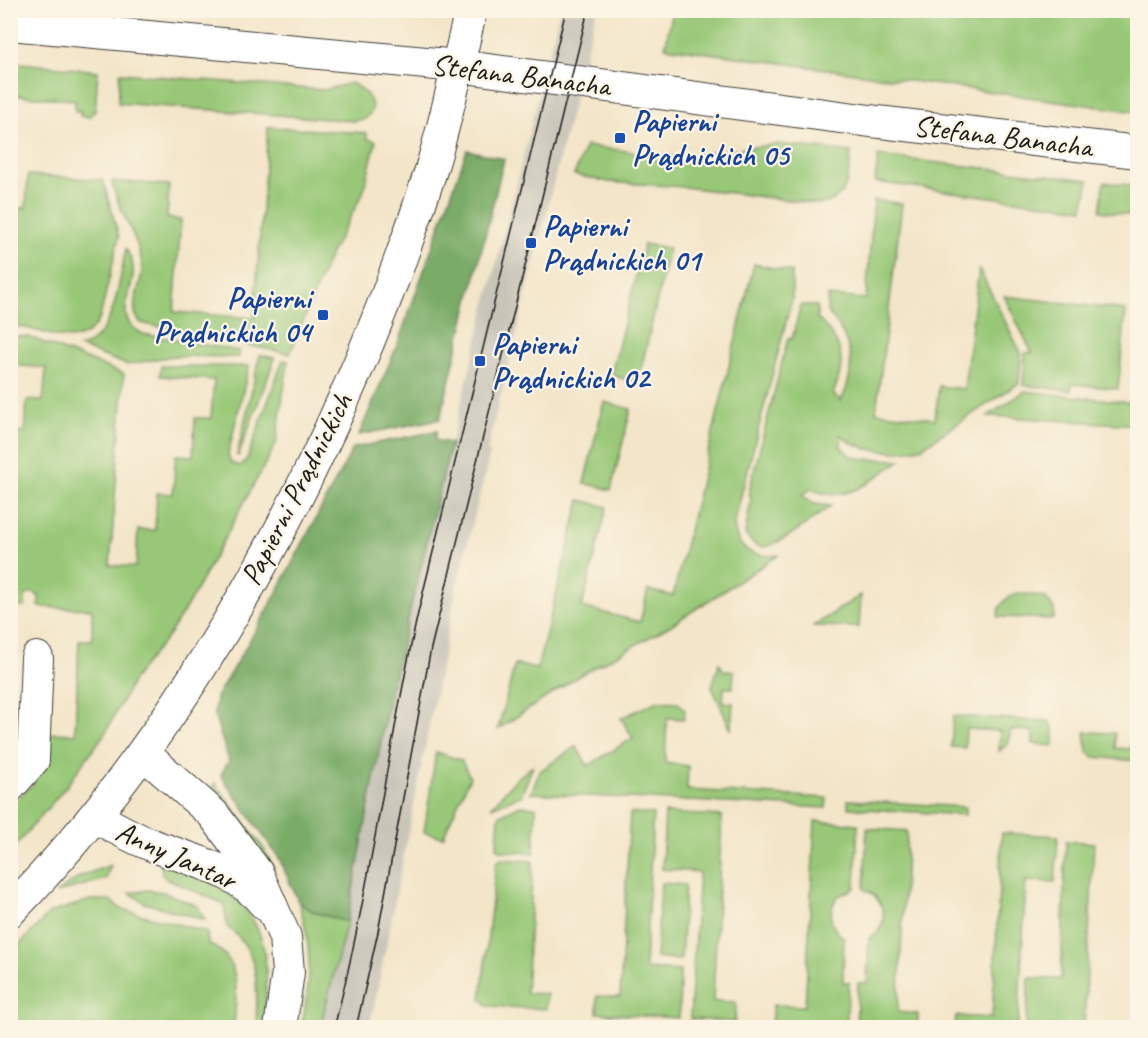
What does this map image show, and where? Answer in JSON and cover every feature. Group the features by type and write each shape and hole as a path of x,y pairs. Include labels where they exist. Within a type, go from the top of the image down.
{"street":[{"name":"Papierni Prądnickich","path":"10,911 95,816 143,753 227,623 304,482 340,408 432,168 471,10"},
{"name":"Stefana Banacha","path":"10,24 458,66 870,121 1137,152"},
{"path":"10,786 33,760 37,658"},
{"name":"Anny Jantar","path":"143,753 213,814 234,839 257,873 285,937 288,972 280,1028"},
{"name":"Anny Jantar","path":"95,816 135,838 201,861 229,875 255,893 279,923"}],"shaded area":[{"path":"560,11 596,11 489,442 487,452 490,453 456,589 369,1027 320,1028 347,922 390,693 412,599"}],"green space":[{"path":"673,11 1137,11 1137,112 665,47"},
{"path":"11,62 98,71 95,112 91,117 80,116 81,111 75,111 75,100 11,95"},
{"path":"120,73 324,90 351,83 366,94 372,108 365,119 354,121 118,103"},
{"path":"268,127 367,133 367,139 376,141 363,193 328,259 290,354 141,323 135,310 142,272 140,255 118,202 112,181 169,185 167,218 181,220 174,312 254,318"},
{"path":"779,144 851,152 846,186 837,198 820,204 684,187 609,182 574,175 586,146 675,157"},
{"path":"467,150 504,159 440,419 359,435 398,343"},
{"path":"878,156 1089,180 1083,209 875,182"},
{"path":"28,175 103,180 119,237 100,317 92,329 82,336 60,337 11,326 11,207 26,208"},
{"path":"1104,182 1137,186 1137,216 1100,211"},
{"path":"874,200 902,204 876,412 935,419 939,386 964,389 979,269 1021,353 1019,383 921,448 894,452 867,449 850,442 841,435 841,447 851,456 863,459 901,460 869,483 848,492 824,493 810,489 802,496 815,504 831,506 779,542 763,547 757,546 745,534 751,501 749,491 788,338 792,339 801,305 817,306 817,318 832,336 840,353 840,372 833,394 841,401 850,377 850,354 842,332 827,311 828,296 866,299"},
{"path":"644,244 669,248 638,383 611,375"},
{"path":"126,249 133,267 133,276 126,312 133,327 143,334 239,351 239,357 173,356 127,365 80,347 92,341 109,320 118,291"},
{"path":"754,264 792,272 792,299 734,523 738,540 748,551 754,554 779,555 668,627 582,674 498,729 515,664 537,669 580,500 607,507 582,607 640,622 648,590 673,596"},
{"path":"1004,296 1126,310 1118,389 1072,384 1071,391 1023,385 1025,353 1032,353"},
{"path":"11,336 29,337 124,374 110,565 136,567 138,530 155,530 157,493 173,494 176,455 193,456 195,418 211,418 214,380 160,376 161,366 249,366 228,454 231,463 240,466 247,459 283,360 288,361 276,444 193,596 171,632 135,677 105,733 65,788 11,851 11,806 34,783 49,736 53,733 75,734 79,640 92,640 92,609 39,607 39,596 32,592 25,596 25,607 11,606 11,432 25,433 27,400 43,401 46,368 11,365"},
{"path":"260,355 275,358 238,456 237,455"},
{"path":"1025,391 1137,403 1137,425 988,416"},
{"path":"604,402 631,409 611,490 584,483"},
{"path":"437,431 435,440 451,443 390,693 347,922 314,912 299,903 279,858 226,783 221,774 229,761 214,714 216,697 266,613 353,448"},
{"path":"1018,593 1045,597 1054,609 1054,619 998,617 1004,602"},
{"path":"861,595 859,627 813,626"},
{"path":"719,663 724,671 734,671 733,688 724,688 723,702 733,703 731,730 712,687"},
{"path":"658,701 677,702 685,710 684,719 667,718 665,763 688,766 687,790 827,798 826,808 531,793 540,771 576,746 588,766 633,738 621,718"},
{"path":"953,716 1049,721 1054,730 1054,746 1033,744 1033,731 1010,730 1009,743 999,751 1000,731 966,729 965,748 951,747"},
{"path":"1085,732 1115,733 1115,748 1131,749 1132,734 1137,734 1137,761 1094,757 1087,751"},
{"path":"436,752 461,760 470,777 443,837 424,832"},
{"path":"533,766 521,796 491,807 517,778"},
{"path":"215,783 264,849 274,870 209,793"},
{"path":"848,800 965,807 965,815 848,808"},
{"path":"518,806 536,807 534,853 501,851 497,847 499,816"},
{"path":"630,813 653,814 645,969 680,971 679,1018 597,1013 597,996 620,997"},
{"path":"665,813 722,816 713,1001 736,1002 735,1022 690,1019 699,872 662,869"},
{"path":"815,821 858,824 855,888 837,897 831,914 835,929 844,938 843,982 849,982 846,1027 771,1024 773,1005 805,1006"},
{"path":"867,828 907,831 898,1012 918,1014 918,1027 856,1027 858,983 867,983 869,938 881,927 883,920 881,905 871,893 864,889"},
{"path":"1002,833 1058,836 1055,882 1026,881 1018,1027 955,1027 956,1016 992,1018"},
{"path":"1066,841 1094,843 1084,1027 1026,1027 1029,978 1061,979"},
{"path":"501,859 533,861 526,993 547,994 546,1009 488,1006 481,999 496,863"},
{"path":"161,863 194,872 232,895 246,910 256,926 263,944 266,964 263,1027 256,1027 257,999 252,959 238,937 227,927 224,904 165,878 162,874"},
{"path":"111,865 106,879 56,893 81,876"},
{"path":"661,883 685,885 681,960 656,958"},
{"path":"148,890 163,892 198,906 205,920 145,903 130,893"},
{"path":"90,900 110,900 121,909 207,932 208,944 220,950 228,958 233,968 236,991 234,1027 11,1027 11,953 50,913"},
{"path":"299,903 314,912 347,922 320,1027 301,1027 307,996 309,965 307,935"}],"tram line":[{"path":"334,1028 358,925 418,613 566,10"},
{"path":"356,1028 378,932 431,648 588,10"}],"place":[{"name":"Papierni Prądnickich 05","path":"620,138"},
{"name":"Papierni Prądnickich 01","path":"531,243"},
{"name":"Papierni Prądnickich 04","path":"323,315"},
{"name":"Papierni Prądnickich 02","path":"480,361"}]}
